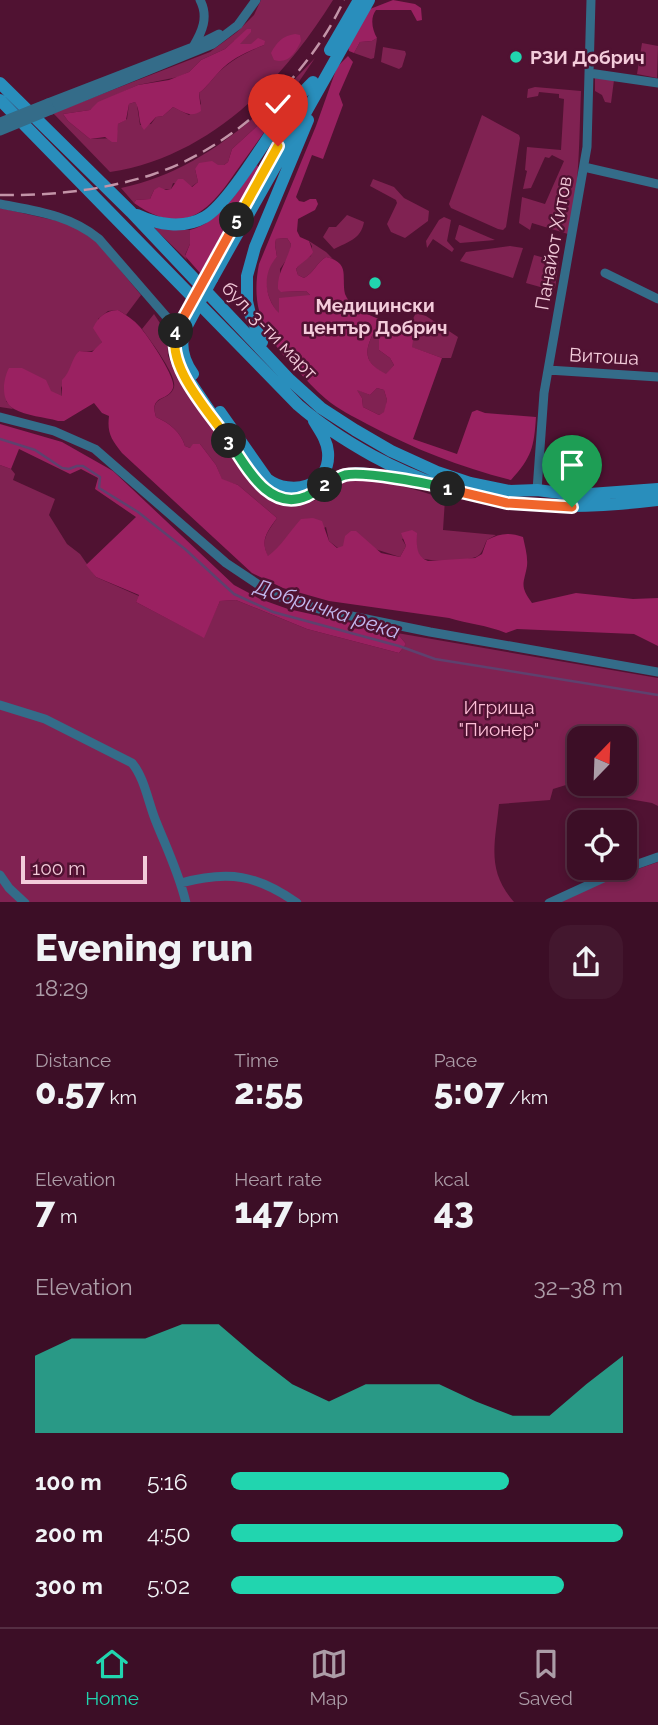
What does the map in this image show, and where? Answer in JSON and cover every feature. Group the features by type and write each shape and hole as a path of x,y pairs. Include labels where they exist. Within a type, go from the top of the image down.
{"main road":[{"path":"367,1 316,84 183,326 174,345 175,356 183,374 259,484 278,497 298,499 347,474 430,483"},
{"name":"бул. 3-ти март","path":"0,83 131,212 321,408 391,451 437,472 470,483 536,496 572,507 658,500"},
{"path":"131,212 149,221 179,225 194,222 214,211 286,111 316,84"},
{"path":"272,360 255,331 250,314 247,276 255,247 307,123 316,84"},
{"name":"бул. 3-ти март","path":"0,100 312,418 350,443 430,483 467,495 507,503 536,496 658,489"},
{"path":"183,326 183,349 190,369 267,479 275,485 300,489 322,474 328,449 312,418"}],"street":[{"path":"193,47 204,22 204,8 200,0"},
{"path":"0,122 50,106 213,44 238,25 256,0"},
{"name":"Панайот Хитов","path":"536,496 544,393 587,147 591,0"},
{"path":"0,131 50,106 193,47 220,33 248,11"},
{"path":"589,73 658,83"},
{"path":"584,167 658,184"},
{"path":"0,204 58,216 85,228 99,239 183,326"},
{"path":"605,273 658,299"},
{"name":"Витоша","path":"548,370 658,377"},
{"path":"0,417 54,431 95,449 226,563 274,595 322,610 430,632 658,672"},
{"path":"0,705 45,719 132,763 138,770 186,902"},
{"path":"549,902 621,870 658,857"},
{"path":"0,875 24,902"},
{"path":"181,883 212,877 250,878 263,881 298,902"}],"green space":[{"path":"261,0 333,0 291,59 266,87 211,133 179,150 146,164 110,172 53,113 210,52 254,15","holes":["234,41 239,44 264,45 240,56 219,72 199,93 201,104 189,115 173,107 163,116 156,117 151,124 140,125 135,102 129,104 127,119 118,124 116,138 90,139 63,114 90,110 138,85 178,77"]},
{"path":"377,38 374,58 354,53 360,42"},
{"path":"642,43 658,46 657,78 637,74"},
{"path":"383,47 405,51 402,67 399,69 381,62"},
{"path":"315,58 273,120 268,116 232,149 228,162 224,165 195,169 198,182 191,187 173,183 171,189 154,190 150,199 136,200 134,203 121,188 150,180 203,155 251,120"},
{"path":"595,78 614,80 611,103 605,102 602,95 595,91"},
{"path":"535,87 581,91 577,182 568,234 532,223 530,230 519,223 522,197 545,204 564,161 552,155 545,157 531,188 523,189 527,171 527,147 561,150 564,99 559,98 559,94 539,92 538,96 527,98 528,89"},
{"path":"482,115 520,138 506,227 503,230 451,208 449,204"},
{"path":"373,179 394,187 404,198 429,211 428,221 405,238 391,232 387,224 396,200 370,186"},
{"path":"0,208 71,224 97,242 141,295 126,315 118,310 108,311 98,319 102,342 93,351 79,351 61,388 62,397 51,392 6,401 13,409 0,407"},
{"path":"347,215 364,222 362,228 353,239 334,249 323,237 329,227 336,227"},
{"path":"444,217 451,220 447,241 454,249 452,252 433,239 427,248 426,241 439,220"},
{"path":"459,225 495,240 460,243 455,239"},
{"path":"154,228 190,230 190,244 185,255 187,260"},
{"path":"287,238 291,244 289,256 280,269 281,292 306,291 311,296 279,314 269,298 266,278 269,266 277,257 276,239"},
{"path":"309,241 333,259 326,257 304,278 298,275 296,269 302,261 311,256 312,246"},
{"path":"510,246 523,248 513,278 460,261 466,252"},
{"path":"534,255 559,262 555,288 551,290 526,283"},
{"path":"416,313 426,316 458,337 451,358 442,358 411,347 412,328 408,328"},
{"path":"154,314 167,334 168,356 173,367 254,487 270,499 287,504 304,504 350,480 375,480 445,499 443,530 496,535 487,540 482,552 475,557 441,561 421,558 417,552 417,533 402,539 406,546 400,557 375,549 338,548 329,541 326,527 268,557 265,541 277,518 238,485 222,480 216,465 200,444 190,448 185,446 174,428 156,417 155,405 172,392 174,381 142,329"},
{"path":"374,332 380,339 379,350 390,358 394,365 386,375 370,362 368,357 368,346"},
{"path":"377,388 384,390 387,400 385,412 379,415 363,407 362,398 356,389 370,395"},
{"name":"Игрища \"Пионер\"","path":"0,465 11,469 15,474 13,480 55,499 49,515 67,544 80,554 96,577 139,596 136,602 203,637 220,601 236,600 307,629 399,653 406,644 397,633 658,678 658,806 623,796 637,796 637,726 567,726 567,785 553,789 550,800 499,804 494,856 499,879 514,902 0,902"},
{"path":"658,862 658,902 559,902 608,880 637,880 637,869"}],"shaded area":[{"path":"393,0 415,4 421,8 422,20 417,21 411,10 376,10 372,24 377,38 360,42 354,53 349,51 348,47 370,9"},
{"path":"247,29 251,29 251,32 240,44 251,44 258,38 265,41 264,45 234,59 219,72 199,93 201,111 197,113 187,114 173,107 163,116 156,117 144,130 135,102 129,104 126,120 118,124 117,142 105,137 90,139 63,114 90,110 98,102 138,85 169,80 189,72 201,60 225,49"},
{"path":"295,34 300,35 301,41 294,53 283,61 274,60 271,53 278,43"},
{"path":"348,56 353,62 339,94 343,105 323,159 312,155 296,197 304,202 316,199 318,204 315,210 298,219 297,231 300,237 309,241 313,252 296,269 298,275 304,278 326,257 334,260 342,267 345,294 355,309 390,323 413,328 412,347 442,358 413,439 457,454 472,412 477,410 536,417 531,451 511,480 420,449 331,403 285,357 262,321 257,295 259,264 316,126 337,67","holes":["287,238 291,244 279,277 278,289 281,292 306,291 310,295 279,298 279,313 270,300 267,277 277,257 276,239","374,332 379,339 379,350 390,358 394,365 386,374 370,361 368,346","377,388 384,390 387,400 384,412 379,415 363,407 357,390 370,395"]},
{"path":"268,116 273,120 225,187 203,209 180,219 166,218 134,203 136,200 150,199 154,190 159,187 171,189 178,179 183,179 192,187 198,182 195,169 199,163 212,161 224,165 228,162 232,149"},
{"path":"257,165 259,168 200,273 185,256 190,244 190,230 211,220 220,212"},
{"path":"118,310 133,320 149,338 171,375 173,388 157,401 156,417 174,428 185,446 190,448 193,444 200,444 216,465 222,479 238,485 277,518 265,541 268,556 301,519 313,518 322,521 329,541 337,548 343,546 345,536 356,531 381,553 400,557 406,546 401,533 412,530 417,533 419,553 428,561 475,558 482,554 487,540 505,534 518,535 523,537 527,555 524,588 532,603 576,593 633,599 658,598 658,646 634,634 517,629 506,633 449,618 329,601 283,588 252,573 122,453 111,436 109,416 102,413 94,403 64,421 58,421 19,411 6,401 4,384 9,368 22,368 46,380 51,391 62,396 62,380 76,354 79,351 92,352 102,342 93,328 95,324 106,313"},
{"path":"0,424 62,442 113,471 234,585 260,599 288,609 397,633 406,644 399,653 307,629 236,600 220,601 204,638 136,602 139,595 96,577 86,565 136,517 95,489 98,478 81,469 70,474 19,449 11,469 0,465"}],"waterway":[{"name":"Добричка река","path":"0,439 35,450 62,468 83,466 100,477 99,488 138,512 185,549 234,594 273,612 399,646 435,659 658,695"}],"railway":[{"path":"0,195 58,193 116,184 154,174 213,146 240,127 290,81 311,55 344,0"}],"place":[{"name":"РЗИ Добрич","path":"516,57"},
{"name":"Медицински център Добрич","path":"375,283"}],"route":[{"path":"278,146 177,329 174,345 175,356 183,374 259,484 278,497 298,499 338,477 358,474 430,483 467,495 507,503 572,507"}]}
